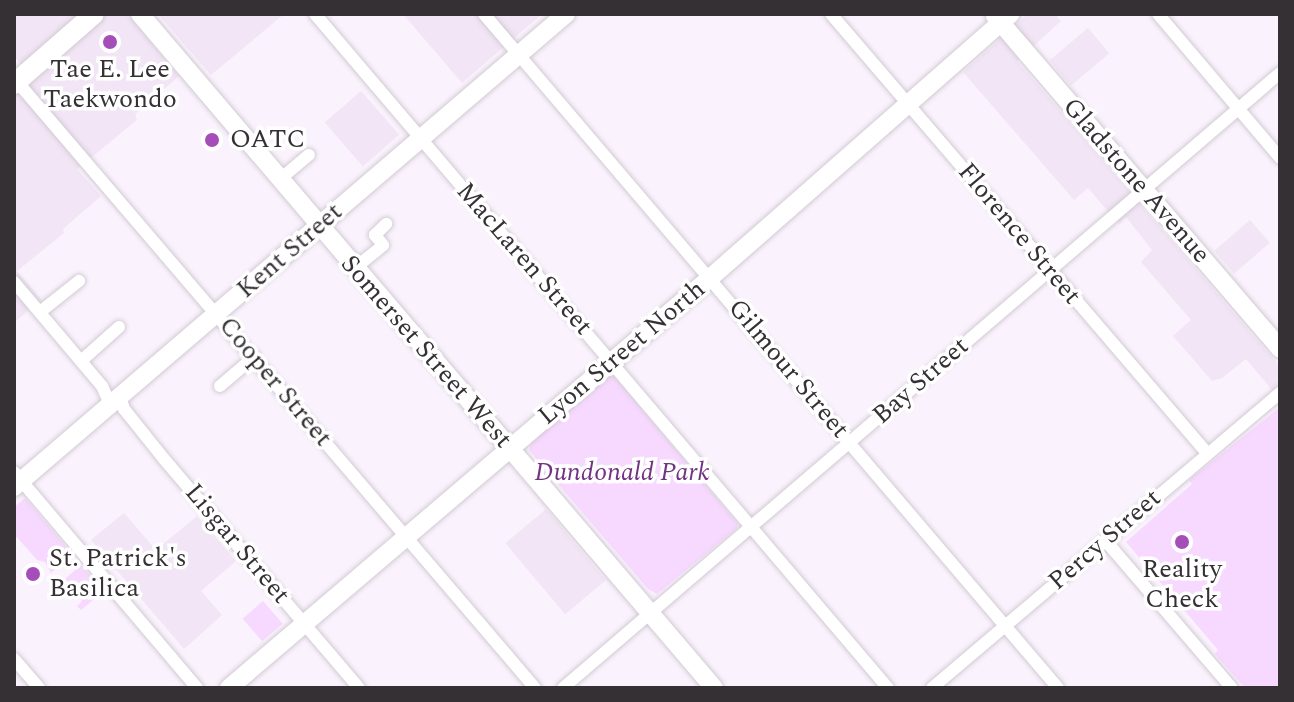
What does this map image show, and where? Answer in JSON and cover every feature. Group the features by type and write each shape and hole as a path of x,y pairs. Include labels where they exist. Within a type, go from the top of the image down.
{"main road":[{"path":"15,81 94,14"},
{"name":"Somerset Street West","path":"140,14 714,688"},
{"name":"Kent Street","path":"17,480 217,314 566,14"},
{"name":"Lyon Street North","path":"229,688 710,278 909,104 1002,17"},
{"name":"Gladstone Avenue","path":"1002,17 1143,189 1280,348"}],"street":[{"name":"MacLaren Street","path":"315,14 888,688"},
{"name":"Gilmour Street","path":"484,14 1058,688"},
{"name":"Florence Street","path":"831,14 1207,453"},
{"path":"1158,14 1280,158"},
{"name":"Bay Street","path":"563,688 1280,73"},
{"name":"Cooper Street","path":"15,81 535,688"},
{"path":"279,180 309,155"},
{"path":"355,268 383,245 375,235 386,224"},
{"path":"40,312 79,281"},
{"name":"Lisgar Street","path":"14,282 359,688"},
{"path":"81,361 119,327"},
{"path":"220,386 254,357"},
{"name":"Percy Street","path":"932,688 1280,393"},
{"path":"17,480 197,688"},
{"path":"1105,540 1232,688"},
{"path":"14,659 39,688"}],"shaded area":[{"path":"14,14 127,14 179,76 135,114 137,120 77,169 101,196 63,229 64,233 17,271 41,299 14,323 14,96 32,81 14,55"},
{"path":"158,14 284,14 211,75"},
{"path":"403,14 542,14 462,83"},
{"path":"1028,14 1055,14 1061,21 1017,61 1280,367 1280,384 1272,390 1246,359 1222,378 1212,381 1173,336 1191,320 1141,262 1152,250 1126,217 1119,224 1088,188 1074,200 963,72"},
{"path":"1088,28 1109,53 1071,85 1050,60"},
{"path":"361,91 399,135 363,166 325,122"},
{"path":"1250,220 1270,243 1234,273 1215,251"},
{"path":"546,509 606,580 565,614 505,543"},
{"path":"124,513 156,550 197,516 236,561 201,591 222,615 184,649 91,540"}],"green space":[{"name":"Dundonald Park","path":"609,375 613,375 738,524 657,594 648,589 529,450 531,442"},
{"path":"1280,407 1280,688 1245,688 1215,654 1218,650 1126,542 1192,484 1189,480"},
{"path":"25,498 73,555 51,573 45,562 37,560 14,534 14,507"},
{"path":"81,565 104,591 81,610 77,606 82,601 75,593 71,591 66,595 58,585"},
{"path":"263,601 283,624 262,641 243,619"}],"place":[{"name":"Tae E. Lee Taekwondo","path":"110,42"},
{"name":"OATC","path":"212,140"},
{"name":"Reality Check","path":"1182,542"},
{"name":"St. Patrick's Basilica","path":"33,574"}]}
